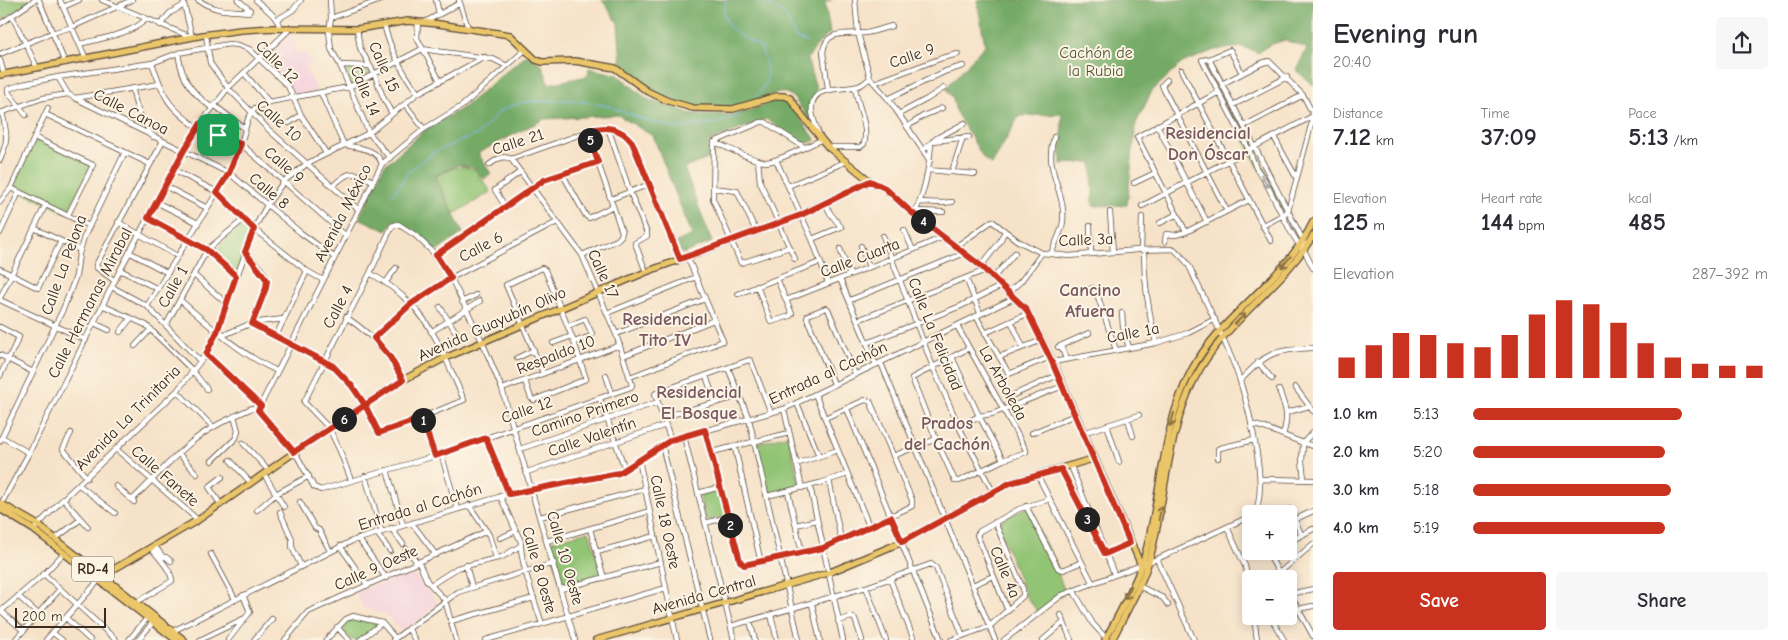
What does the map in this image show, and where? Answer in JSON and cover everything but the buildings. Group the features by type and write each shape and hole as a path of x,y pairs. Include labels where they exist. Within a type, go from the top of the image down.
{"main road":[{"path":"2,75 206,35 241,30 280,28 357,29 403,21 425,22 510,35 531,57 542,62 575,61 614,68 646,91 668,101 693,108 733,110 777,96 790,98 828,147 870,181 885,188 942,237 957,246 983,268 1029,313 1141,565"},
{"name":"Avenida Guayubín Olivo","path":"100,578 198,520 329,428 403,380 444,358 646,272 801,215 870,181"},
{"path":"1108,639 1140,586 1149,562 1182,408 1203,364 1222,337 1274,285 1301,248 1303,240 1313,222"},
{"path":"1108,639 1141,565 1167,439 1177,402 1191,370 1219,330 1313,236"},
{"name":"Avenida Central","path":"596,640 828,573 902,542 946,520 1010,483 1089,460 1095,460"},
{"name":"RD-4","path":"0,506 55,538 100,578 170,632 184,640"},
{"name":"RD-4","path":"36,528 64,553 135,603 149,616"},
{"name":"RD-4","path":"170,632 176,640"}],"street":[{"path":"0,24 37,0 65,63"},
{"path":"60,0 86,59"},
{"path":"63,7 79,0"},
{"path":"102,0 192,38"},
{"path":"0,54 52,32 72,27 132,0"},
{"path":"199,0 207,6 220,10 249,12 250,10 238,0"},
{"path":"256,0 264,9 278,19 280,28"},
{"path":"278,19 292,10 301,0"},
{"name":"Calle 14","path":"330,0 331,47 369,133 390,158"},
{"path":"331,18 381,0"},
{"path":"436,0 439,14"},
{"path":"855,0 858,33 870,78 888,99 930,161"},
{"path":"425,22 460,2 468,28"},
{"path":"160,25 170,13 184,3 192,38"},
{"path":"12,16 37,68"},
{"path":"80,44 131,30 146,19"},
{"path":"418,22 417,36 440,81"},
{"path":"384,24 388,40 398,62 418,93"},
{"path":"828,90 823,52 825,42 836,35 858,33 892,26"},
{"name":"Calle Hermanas Mirabal","path":"0,506 30,453 129,252 183,152 201,123 228,88 291,28"},
{"name":"Calle 15","path":"357,29 359,47 374,73 392,114"},
{"name":"Calle 10","path":"206,35 210,63 228,88 251,112 359,210"},
{"name":"Calle 12","path":"19,107 8,92 8,89 58,77 152,63 178,54 207,48 229,44 238,45 249,49 288,86 302,115 326,153"},
{"path":"147,306 229,173 251,112 259,106 270,102 349,87 422,49 485,57 494,59 507,66"},
{"name":"Avenida México","path":"259,408 345,234 382,164 424,129 462,106 525,50"},
{"path":"1242,73 1230,50 1202,60 1249,150 1256,168 1264,178 1313,267"},
{"path":"178,54 188,85 213,107 244,128"},
{"name":"Calle 9","path":"874,83 958,54"},
{"name":"Avenida La Trinitaria","path":"36,528 63,499 176,391 206,354 217,332 254,229 267,205 284,181 308,162 369,133 418,93 485,57"},
{"path":"1209,59 1303,240"},
{"path":"0,60 2,75"},
{"path":"1222,84 1269,61 1303,95 1313,116 1288,211 1262,226"},
{"path":"152,63 167,101 174,110 198,128"},
{"path":"340,65 370,66"},
{"path":"888,99 946,71 963,66"},
{"path":"1181,70 1271,241"},
{"path":"244,73 270,102"},
{"path":"0,160 7,142 7,134 1,112 43,98 68,94 58,77"},
{"path":"1233,105 1287,77"},
{"path":"714,142 758,160 766,162 776,160 821,140 812,108 817,96 828,90 855,87 870,78"},
{"path":"1167,80 1163,83 1162,87 1228,211"},
{"path":"75,98 159,84"},
{"path":"828,147 860,147 864,144 865,126 856,100 855,87"},
{"path":"133,88 137,110 154,137"},
{"path":"898,114 944,88"},
{"path":"322,92 344,145 369,150 377,154 382,164"},
{"path":"1186,232 1137,137 1219,92"},
{"name":"Calle Canoa","path":"68,94 183,152"},
{"path":"1244,126 1303,95"},
{"path":"405,104 424,129"},
{"path":"19,107 26,115"},
{"path":"0,202 10,188 48,108"},
{"path":"908,127 923,116 942,108"},
{"path":"45,114 150,164"},
{"path":"289,123 302,115"},
{"path":"1142,206 1313,116"},
{"path":"714,142 765,122 804,147"},
{"name":"Calle 9","path":"201,123 216,134 241,144 345,234"},
{"path":"923,150 941,135 966,123"},
{"path":"1157,125 1207,222"},
{"path":"608,128 623,132 632,142 680,259"},
{"path":"608,128 630,192 647,233 647,236 635,242 646,272"},
{"name":"Calle 21","path":"488,165 504,156 511,159 587,131 608,128"},
{"path":"582,255 617,240 622,232 587,131"},
{"path":"1274,136 1297,179"},
{"path":"34,137 93,165 68,215"},
{"path":"932,143 966,137 952,172"},
{"path":"1051,254 1063,220 1049,150 1054,137"},
{"path":"115,281 97,268 96,264 163,141"},
{"path":"714,142 713,199 741,264 790,247"},
{"path":"932,143 928,170 920,202 915,212 943,212"},
{"name":"Calle La Pelona","path":"1,439 73,286 80,250 89,226 125,152"},
{"name":"Calle 8","path":"183,152 229,173 334,257"},
{"name":"Calle 17","path":"511,159 582,255 616,334 632,387"},
{"path":"758,160 760,182 795,259"},
{"path":"776,160 812,239 828,283"},
{"path":"436,255 547,178 598,162"},
{"path":"788,186 845,162"},
{"path":"174,170 217,192 254,229 306,271 323,280"},
{"path":"928,170 975,174"},
{"path":"505,206 494,190 520,172"},
{"path":"562,173 586,216 589,218 614,206"},
{"path":"1134,183 1155,173"},
{"path":"333,186 342,176 349,174 358,174 373,181"},
{"path":"611,199 650,184"},
{"path":"165,186 207,208"},
{"path":"10,188 89,226"},
{"path":"713,188 737,191 756,231"},
{"path":"0,233 19,192"},
{"path":"1165,242 1166,234 1175,235 1186,232 1249,200"},
{"path":"156,202 198,223"},
{"path":"812,239 840,229 841,226 832,216 825,202"},
{"path":"920,202 952,202"},
{"path":"46,204 0,299 86,340"},
{"path":"1110,212 1113,252"},
{"path":"1160,222 1177,214"},
{"path":"148,218 207,250 236,276"},
{"path":"1142,218 1147,305 1156,342"},
{"name":"Calle 1","path":"166,326 207,250 244,219"},
{"name":"Calle 3a","path":"957,246 992,221 1018,241 1042,253 1069,256 1091,253 1174,249 1189,266 1215,319"},
{"path":"118,222 177,256"},
{"name":"Calle 6","path":"374,338 411,304 451,278 557,222"},
{"name":"Calle 10 Oeste","path":"394,224 398,224 415,235 436,255 451,278 482,341 502,389 575,640"},
{"name":"Calle 4","path":"329,428 304,402 394,224"},
{"path":"1090,226 1091,253"},
{"path":"34,228 80,250"},
{"path":"904,230 913,250"},
{"path":"858,320 966,278 983,268 1005,231"},
{"name":"Calle La Felicidad","path":"883,236 933,367 959,427 993,492"},
{"name":"Calle Cuarta","path":"786,300 942,237"},
{"path":"0,269 38,288 61,241"},
{"path":"861,246 869,267"},
{"path":"840,250 850,275"},
{"path":"129,252 168,273"},
{"path":"245,252 267,280 266,288 252,324"},
{"path":"850,300 965,253"},
{"path":"993,278 1015,253"},
{"path":"1008,293 1042,253"},
{"path":"630,377 723,341 686,256"},
{"path":"738,294 820,262"},
{"path":"386,282 396,268"},
{"path":"525,381 531,398 534,400 586,379 572,336 544,268 506,285 543,373"},
{"path":"120,270 158,289"},
{"path":"276,336 306,271"},
{"path":"252,324 324,360 340,372 365,405 378,432 381,434 464,400 431,332 411,304 386,282 370,273"},
{"path":"194,275 226,303"},
{"path":"608,313 696,277"},
{"path":"757,286 772,323 792,315 777,278"},
{"path":"966,278 985,332 1000,358 1042,340"},
{"path":"840,279 915,447 995,640"},
{"path":"867,343 974,300 1001,286"},
{"path":"112,287 147,306 200,360"},
{"path":"1078,293 1093,288 1096,291 1116,350"},
{"path":"1096,291 1102,289"},
{"path":"462,302 476,295"},
{"name":"Entrada al Cachón","path":"170,632 358,538 500,496 619,473 671,440 784,409 1014,298"},
{"path":"616,334 705,299"},
{"path":"180,300 217,332 258,362 277,371"},
{"path":"431,332 480,302"},
{"path":"104,306 151,329 192,370 207,389"},
{"path":"440,307 459,337"},
{"path":"834,384 807,318 808,315 826,308 828,309 855,374"},
{"path":"985,332 1029,313"},
{"path":"1122,313 1123,327 1129,348"},
{"path":"120,332 131,318"},
{"path":"346,318 374,338 390,357 403,380"},
{"path":"568,326 585,319 592,334 574,342"},
{"path":"1215,319 1240,381 1251,424 1260,479 1259,505"},
{"name":"Calle 1a","path":"1000,358 1009,374 1051,359 1066,359 1129,348 1188,334 1215,319"},
{"path":"217,332 226,334 252,324 283,320"},
{"path":"623,356 714,320"},
{"path":"1011,321 1023,348"},
{"path":"94,324 109,330"},
{"name":"La Arboleda","path":"957,326 1026,452 1003,460"},
{"path":"0,327 19,337 0,376"},
{"path":"136,346 151,329"},
{"path":"1066,359 1059,347 1089,333"},
{"path":"553,343 572,336"},
{"name":"Respaldo 10","path":"502,389 620,345"},
{"path":"952,357 978,416 1003,460 959,481 956,481 936,439 912,378 969,348"},
{"path":"1240,381 1258,362 1270,354 1280,351 1313,348"},
{"path":"517,358 534,350"},
{"path":"206,354 259,408 294,452 309,476 276,494 257,510"},
{"path":"0,355 33,372"},
{"path":"671,440 655,394 750,360 771,413"},
{"path":"1258,362 1272,379"},
{"path":"728,368 749,420 799,640"},
{"path":"1011,396 1058,375"},
{"path":"606,376 612,394"},
{"path":"706,376 715,402"},
{"path":"959,427 978,416 992,414 1063,386"},
{"name":"Calle 12","path":"309,476 314,487 321,490 435,456 632,387"},
{"path":"1294,387 1313,411"},
{"path":"1279,390 1288,412 1283,435"},
{"path":"176,391 213,427"},
{"path":"815,394 869,526"},
{"path":"663,417 740,396"},
{"path":"600,399 625,469"},
{"path":"705,430 741,563 746,566 823,548 911,508 913,504 870,401 865,400 825,418"},
{"name":"Camino Primero","path":"520,450 658,402"},
{"path":"797,403 820,456"},
{"path":"1288,412 1309,406"},
{"path":"116,486 133,501 197,437 234,416 252,408 259,408"},
{"path":"784,409 802,488"},
{"path":"847,409 941,640"},
{"path":"1032,434 1075,415"},
{"path":"1083,433 1139,415"},
{"path":"212,461 236,438 238,431 234,416"},
{"path":"422,418 435,456"},
{"path":"1128,419 1133,436"},
{"path":"1251,424 1269,428 1313,446"},
{"name":"Calle Valentín","path":"527,472 666,425"},
{"path":"1107,426 1119,462"},
{"path":"329,428 351,480"},
{"path":"1304,479 1303,443 1313,432"},
{"path":"71,433 62,449 87,478"},
{"path":"712,452 735,448 789,433"},
{"path":"684,436 734,640"},
{"path":"486,438 509,494"},
{"path":"1,439 30,453"},
{"path":"893,456 936,439"},
{"path":"1218,458 1218,449 1220,448 1254,440"},
{"path":"243,443 266,472 284,507"},
{"path":"662,445 710,640"},
{"path":"735,448 761,563"},
{"name":"Calle Fanete","path":"116,450 198,520"},
{"path":"796,464 838,450"},
{"path":"441,453 457,508"},
{"path":"178,454 198,474"},
{"path":"230,460 251,483"},
{"name":"Calle 18 Oeste","path":"639,460 677,640"},
{"path":"1071,466 1114,574"},
{"path":"1061,469 1105,554"},
{"path":"387,470 403,525"},
{"path":"767,496 788,492 848,474"},
{"path":"365,476 379,531 390,551"},
{"path":"1038,476 1092,582"},
{"path":"221,505 209,487 222,477"},
{"path":"1260,479 1313,480"},
{"path":"830,480 841,540"},
{"path":"79,485 115,513"},
{"path":"810,486 843,640"},
{"path":"698,493 720,487"},
{"path":"540,517 645,489"},
{"path":"788,492 802,553"},
{"name":"Calle 8 Oeste","path":"500,496 521,542 520,546 526,572 542,624"},
{"path":"63,499 88,527"},
{"name":"Calle 4a","path":"1008,611 977,535 995,522 1026,506 1050,499"},
{"path":"300,502 315,528 319,530 330,551"},
{"path":"469,505 487,532 496,558"},
{"path":"1026,506 1058,568 1063,570 1082,562"},
{"path":"547,541 650,511"},
{"path":"1297,519 1313,511"},
{"path":"280,512 292,539 292,547 301,566"},
{"path":"705,522 728,517"},
{"path":"55,538 81,519"},
{"path":"796,525 817,520"},
{"path":"1004,640 1062,595 1092,582 1157,559 1242,521"},
{"path":"950,640 990,626 1008,611 1023,594 1023,589 995,522"},
{"path":"1297,522 1301,534"},
{"path":"412,523 436,555"},
{"path":"1227,527 1246,570"},
{"path":"392,528 418,563 427,581 445,600 456,640"},
{"path":"590,529 604,578"},
{"path":"1297,537 1313,529"},
{"path":"500,538 516,531"},
{"name":"Calle 9 Oeste","path":"284,640 308,612 487,532"},
{"path":"597,552 655,536"},
{"path":"358,538 386,578"},
{"path":"1105,554 1130,543"},
{"path":"1283,570 1313,544"},
{"path":"340,546 368,586"},
{"path":"431,585 457,568 496,558 520,546"},
{"path":"153,547 162,557 166,557 170,561"},
{"path":"135,603 172,581 169,571 153,547"},
{"path":"24,631 1,612 44,574 64,553"},
{"path":"211,554 236,599"},
{"path":"1157,559 1194,640"},
{"path":"561,589 661,562"},
{"path":"326,640 337,627 351,616 382,623 394,639 458,592 554,563"},
{"path":"466,565 472,587"},
{"path":"731,626 812,604 928,565 934,565 963,636"},
{"path":"44,574 116,640"},
{"path":"973,585 993,576"},
{"path":"46,640 100,578"},
{"path":"890,579 914,640"},
{"path":"1140,586 1163,598 1168,605"},
{"path":"866,587 886,640"},
{"path":"486,640 666,588"},
{"path":"15,640 60,589"},
{"path":"1297,592 1313,589"},
{"path":"1073,590 1093,624 1108,639"},
{"path":"228,640 250,611 243,595"},
{"path":"18,596 38,614"},
{"path":"451,621 534,598"},
{"path":"812,604 820,640"},
{"path":"1313,606 1298,609 1313,636 1313,640"},
{"path":"771,615 777,640"},
{"path":"1062,615 1071,640"},
{"path":"129,640 149,616"},
{"path":"838,620 851,617 855,619 862,640"},
{"path":"66,618 90,640"},
{"path":"200,640 245,618"},
{"path":"254,640 272,619"},
{"path":"138,640 155,620"},
{"path":"750,621 754,640"},
{"path":"1043,640 1064,622"},
{"path":"360,640 382,623"},
{"path":"1256,625 1258,640"},
{"path":"1275,625 1284,640"},
{"path":"337,627 349,640"},
{"path":"408,628 415,640"},
{"path":"53,632 62,640"}],"shaded area":[{"path":"290,33 298,53 304,51 311,63 305,66 318,92 295,96 263,60"},
{"path":"413,569 417,579 439,604 402,632 385,614 363,608 356,593"}],"green space":[{"path":"0,0 32,0 0,21"},
{"path":"602,0 832,0 825,2 830,33 819,43 807,59 818,94 809,105 814,129 797,103 786,93 768,96 740,108 725,110 689,106 664,99 645,90 621,65 618,23"},
{"name":"Cachón de la Rubia","path":"977,0 1313,0 1313,85 1296,70 1307,48 1285,40 1267,46 1259,53 1243,47 1215,50 1182,63 1152,91 1136,123 1127,205 1093,206 1092,162 1061,164 1062,114 1019,116 992,165 984,159 956,112 953,98 948,92 947,87 985,45"},
{"path":"527,54 542,65 549,84 588,76 589,68 618,75 647,99 692,114 730,115 751,110 780,99 787,101 816,140 803,145 766,119 708,142 710,158 684,168 712,242 682,254 677,242 692,235 653,136 618,115 544,119 478,153 491,174 484,179 474,167 458,165 434,176 463,233 436,252 414,232 393,220 387,231 359,218 384,166 425,130 464,107"},
{"path":"1209,60 1302,240 1299,245 1203,61"},
{"path":"370,67 374,75 351,87 344,69"},
{"path":"35,139 91,165 67,213 12,188"},
{"path":"454,168 475,169 491,192 454,214 436,176"},
{"path":"245,223 254,233 238,274 212,253"},
{"path":"788,435 800,487 768,495 756,444"},
{"path":"719,488 727,516 706,521 699,493"},
{"path":"1027,507 1059,570 1058,574 1065,592 1038,612 1026,596 997,523"},
{"path":"589,531 603,577 562,588 549,542"},
{"path":"350,617 380,624 358,640 352,640 340,626"}],"waterway":[{"path":"727,0 724,9 728,23 739,35 761,47 767,70 766,82 759,94 752,100"},
{"path":"760,0 783,14 795,38 807,42"},
{"path":"392,195 409,171 436,151 478,134 501,110 523,102 574,100 608,106 647,121 676,128 718,123 734,117 742,110"}],"district":[{"name":"Residencial Don Óscar","path":"1208,143"},
{"name":"Cancino Afuera","path":"1090,300"},
{"name":"Residencial Tito IV","path":"665,329"},
{"name":"Residencial El Bosque","path":"699,402"},
{"name":"Prados del Cachón","path":"947,433"}],"route":[{"path":"218,135 201,123 183,152 148,218 207,250 236,276 217,332 206,354 261,406 258,410 294,452 365,405 403,380 384,348 374,338 411,304 451,278 436,255 547,178 598,162 587,131 608,128 623,132 632,142 680,259 801,215 870,181 885,188 911,212 981,266 1029,313 1130,543 1105,554 1061,469 1010,483 946,520 902,542 891,517 823,548 746,566 740,561 705,430 671,440 619,473 509,494 486,438 435,456 422,418 381,434 378,432 365,405 352,386 333,366 252,324 266,288 267,280 265,275 245,252 254,229 217,192 229,173 241,144 218,135"}]}
